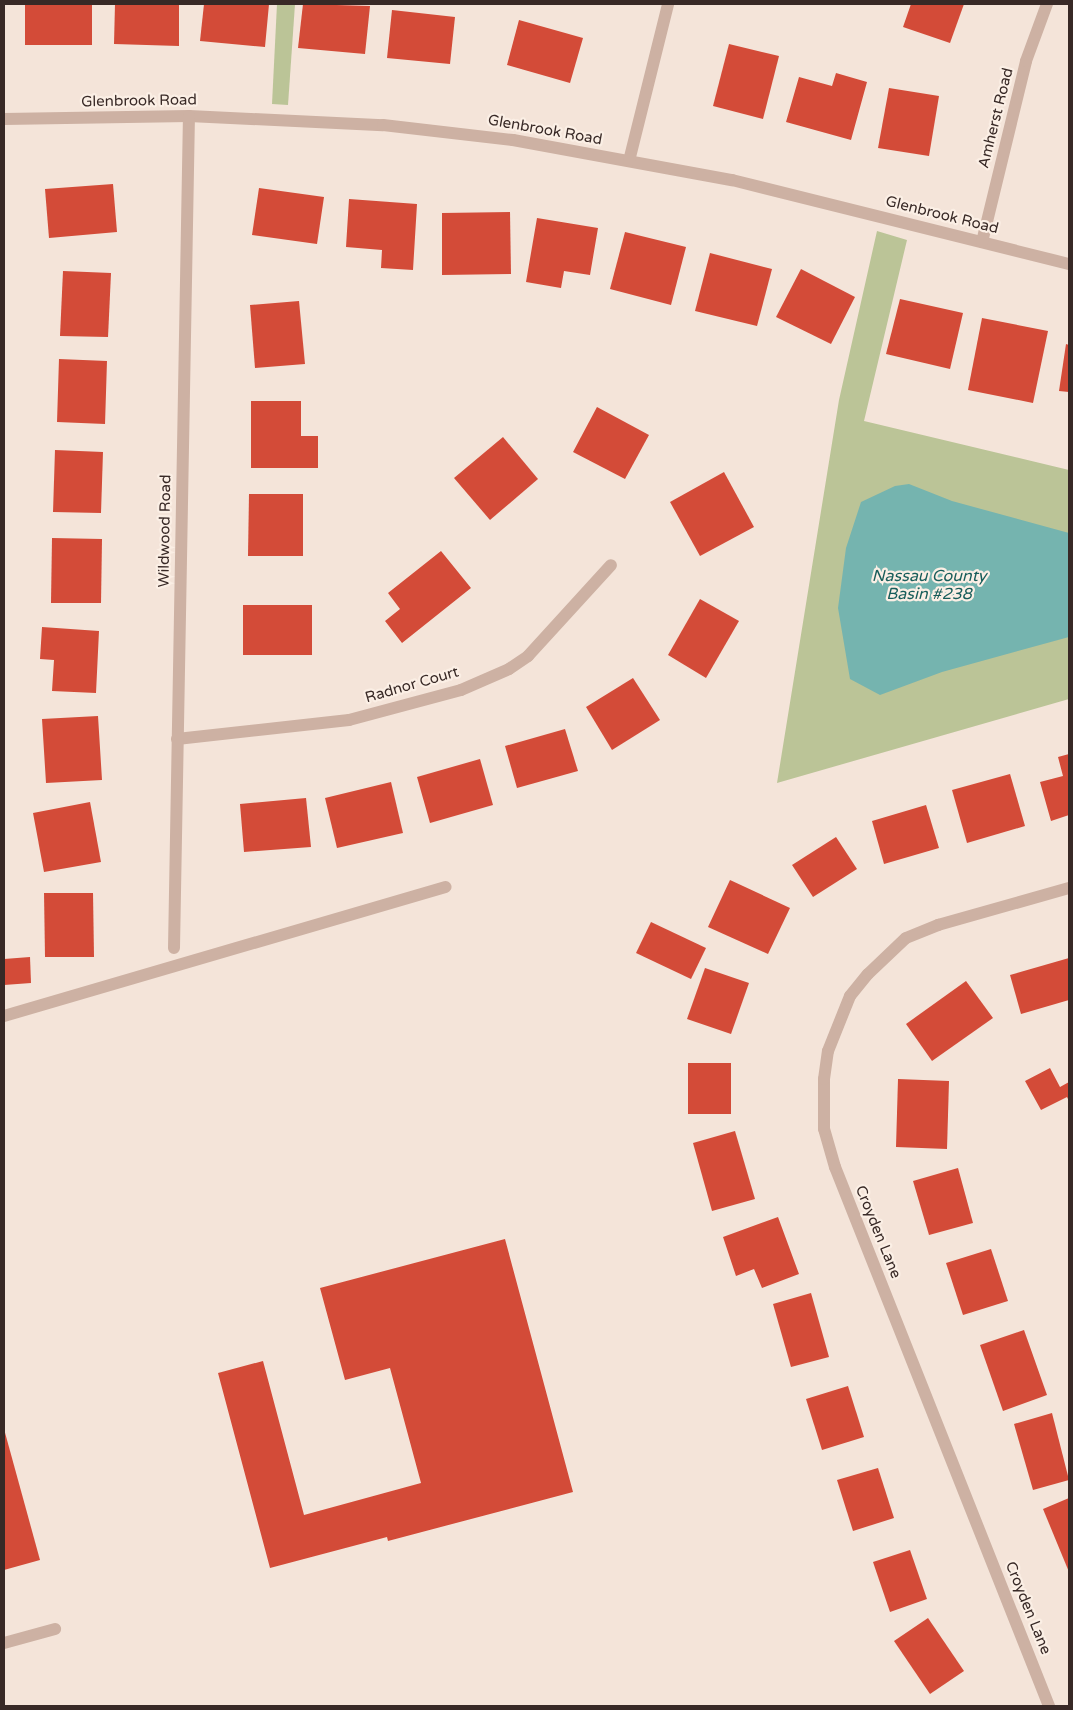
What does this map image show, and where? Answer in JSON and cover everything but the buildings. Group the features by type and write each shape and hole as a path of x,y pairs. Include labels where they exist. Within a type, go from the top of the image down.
{"street":[{"path":"629,161 668,4"},
{"name":"Amherst Road","path":"982,242 1026,62 1047,4"},
{"name":"Glenbrook Road","path":"4,119 189,116 383,125 513,140 732,180 1069,264"},
{"name":"Wildwood Road","path":"174,948 189,116"},
{"name":"Radnor Court","path":"177,739 349,720 461,690 509,669 528,656 611,565"},
{"path":"4,1016 446,887"},
{"name":"Croyden Lane","path":"1049,1706 835,1167 824,1129 824,1079 828,1051 850,996 868,974 906,938 938,925 1069,888"},
{"path":"4,1644 55,1629"}],"green space":[{"path":"277,4 295,4 288,105 272,104"},
{"path":"877,231 907,240 864,421 1069,470 1069,699 777,783 839,400"}],"water":[{"name":"Nassau County Basin #238","path":"909,484 952,501 1069,533 1069,637 942,672 880,695 850,679 838,608 846,548 861,502 895,486"}]}
